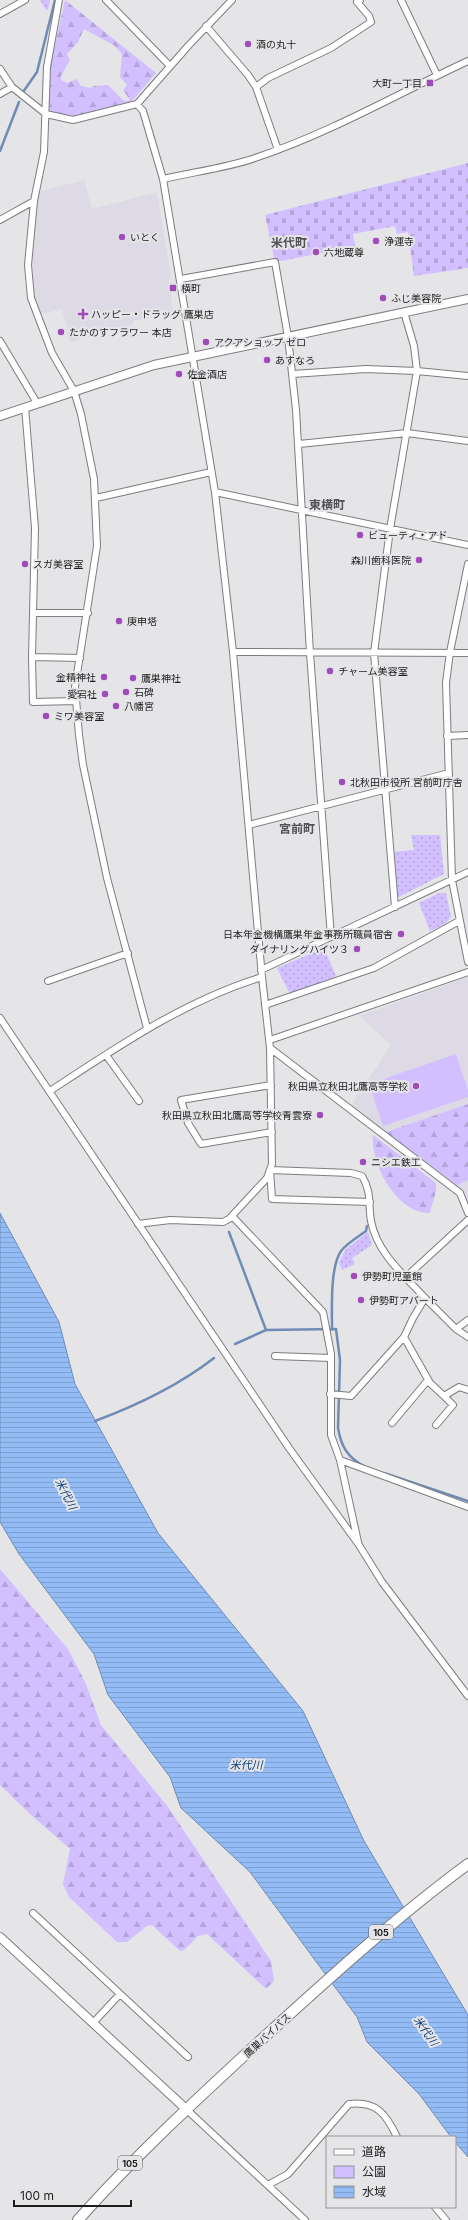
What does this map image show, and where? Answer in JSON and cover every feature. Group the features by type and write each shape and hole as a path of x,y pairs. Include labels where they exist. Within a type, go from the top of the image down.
{"highway":[{"name":"鷹巣バイパス","path":"78,2220 121,2172 186,2109 413,1904 468,1864"}],"street":[{"path":"0,14 25,0"},
{"path":"59,0 47,67 44,152 34,201 28,265 31,298 52,353 74,391 81,414 94,479 97,546 80,658 76,701 83,765 107,878 147,1028"},
{"path":"106,0 170,66"},
{"path":"0,69 12,87 46,114 73,120 137,104 206,26 232,0"},
{"path":"256,86 268,78 331,48 371,22 369,16 357,2 360,0"},
{"path":"401,0 437,75"},
{"path":"206,26 256,86 278,150"},
{"path":"163,179 253,159 278,150 346,122 437,75 468,61"},
{"path":"0,94 12,87"},
{"path":"137,104 143,110 163,179 181,279 215,492 233,652 261,970 270,1040 272,1132 272,1164 267,1178 232,1216 223,1222 170,1220 138,1224"},
{"path":"0,220 34,201"},
{"path":"181,279 275,262 293,374 299,444 310,653 331,937"},
{"path":"0,416 154,366 468,299"},
{"path":"395,907 374,653 390,529 417,371 414,346 404,312"},
{"path":"0,341 37,403"},
{"path":"293,374 366,369 417,371 468,376"},
{"path":"25,407 35,528 32,657 33,702 76,701"},
{"path":"299,444 407,433 468,442"},
{"path":"96,498 212,472"},
{"path":"215,492 468,545"},
{"path":"468,564 450,652 446,683 452,880 468,962"},
{"path":"34,613 88,613"},
{"path":"233,652 468,653"},
{"path":"32,657 80,658"},
{"path":"447,736 468,735"},
{"path":"249,825 449,773"},
{"path":"261,970 468,872"},
{"path":"265,1006 374,968 459,921"},
{"path":"48,981 128,953"},
{"path":"270,1040 468,972"},
{"path":"50,1091 147,1028 240,984 262,977"},
{"path":"0,1018 289,1448 359,1545 382,1582 468,1696"},
{"path":"270,1048 460,1193 468,1214"},
{"path":"106,1055 139,1101"},
{"path":"271,1085 182,1100 188,1123 201,1144 272,1132"},
{"path":"270,1170 351,1173 362,1176 369,1186 371,1221 381,1249 425,1298 456,1329 468,1337"},
{"path":"270,1170 272,1199 370,1202"},
{"path":"232,1216 323,1312 331,1358 333,1394 331,1435 340,1460 359,1545"},
{"path":"406,1277 468,1220"},
{"path":"333,1394 351,1396 404,1337 425,1298"},
{"path":"456,1329 468,1320"},
{"path":"404,1337 428,1380 453,1404 436,1425"},
{"path":"275,1356 331,1358"},
{"path":"392,1423 428,1380"},
{"path":"444,1396 459,1387 468,1390"},
{"path":"340,1460 468,1507"},
{"path":"33,1913 188,2057"},
{"path":"0,1937 305,2220"},
{"path":"93,2023 120,1994"},
{"path":"268,2185 288,2174 349,2104 364,2102 375,2108 386,2116 396,2136"},
{"path":"436,2208 446,2220"}],"shaded area":[{"path":"84,180 92,209 157,192 171,276 169,280 173,313 134,321 134,324 70,342 62,309 39,315 34,302 30,263 38,192"},
{"name":"秋田県立秋田北鷹高等学校","path":"468,977 468,1211 462,1191 350,1107 391,1045 359,1016"}],"green space":[{"path":"40,0 50,0 48,10 46,10"},
{"path":"65,0 156,73 132,101 77,116 56,113 49,110 50,67","holes":["84,29 115,46 122,54 120,77 127,85 123,90 130,100 124,101 108,85 94,86 90,88 81,86 77,79 67,83 61,80 61,76 70,60 67,54 78,42"]},
{"path":"468,163 468,268 414,276 408,232 397,234 395,226 353,234 355,247 275,262 265,215"},
{"path":"411,835 440,835 444,874 399,897 397,896 393,852 414,850"},
{"path":"439,893 446,893 451,917 445,924 430,931 419,903"},
{"path":"324,948 336,976 290,994 277,968"},
{"path":"456,1054 468,1091 468,1097 383,1126 369,1084"},
{"path":"468,1104 468,1180 457,1185 386,1132"},
{"path":"373,1135 436,1183 430,1213 418,1211 407,1205 388,1185 376,1160 373,1147"},
{"path":"368,1232 372,1245 352,1258 355,1264 342,1270 339,1263 345,1250"},
{"path":"0,1569 68,1649 86,1684 101,1725 168,1807 271,1961 274,1981 266,1989 207,1934 198,1936 184,1950 180,1951 152,1925 147,1926 127,1942 117,1942 69,1897 63,1884 70,1849 0,1785"}],"water":[{"name":"米代川","path":"0,1213 59,1322 75,1384 158,1533 303,1711 364,1841 468,2015 468,2157 456,2143 456,2136 450,2136 419,2094 367,2042 357,2017 250,1872 181,1808 170,1777 108,1695 94,1654 19,1554 0,1522"}],"waterway":[{"path":"23,92 37,72 55,0"},
{"path":"0,151 19,102"},
{"path":"332,1328 332,1288 337,1258 346,1245 366,1231 367,1226"},
{"path":"229,1232 266,1330"},
{"path":"235,1344 266,1330 336,1329 340,1360 339,1434 343,1446 349,1455 364,1466"},
{"path":"95,1421 157,1394 172,1386 214,1358"},
{"path":"384,1473 468,1501"}],"place":[{"name":"酒の丸十","path":"248,44"},
{"name":"大町一丁目","path":"430,83"},
{"name":"いとく","path":"122,237"},
{"name":"浄運寺","path":"376,241"},
{"name":"六地蔵尊","path":"316,252"},
{"name":"横町","path":"173,288"},
{"name":"ふじ美容院","path":"383,298"},
{"name":"ハッピー・ドラッグ 鷹巣店","path":"83,314"},
{"name":"たかのすフラワー 本店","path":"61,332"},
{"name":"アクアショップ ゼロ","path":"206,342"},
{"name":"あすなろ","path":"267,360"},
{"name":"佐金酒店","path":"179,374"},
{"name":"ビューティ・アド","path":"360,535"},
{"name":"森川歯科医院","path":"419,560"},
{"name":"スガ美容室","path":"25,564"},
{"name":"庚申塔","path":"119,621"},
{"name":"チャーム美容室","path":"330,671"},
{"name":"金精神社","path":"104,677"},
{"name":"鷹巣神社","path":"133,678"},
{"name":"石碑","path":"126,692"},
{"name":"愛宕社","path":"105,694"},
{"name":"八幡宮","path":"116,706"},
{"name":"ミワ美容室","path":"46,716"},
{"name":"北秋田市役所 宮前町庁舎","path":"342,782"},
{"name":"日本年金機構鷹巣年金事務所職員宿舎","path":"401,934"},
{"name":"ダイナリングハイツ３","path":"357,949"},
{"name":"秋田県立秋田北鷹高等学校","path":"416,1086"},
{"name":"秋田県立秋田北鷹高等学校青雲寮","path":"320,1115"},
{"name":"ニシエ鉄工","path":"363,1162"},
{"name":"伊勢町児童館","path":"354,1276"},
{"name":"伊勢町アパート","path":"361,1300"}],"district":[{"name":"米代町","path":"289,242"},
{"name":"東横町","path":"327,504"},
{"name":"宮前町","path":"297,828"}]}
